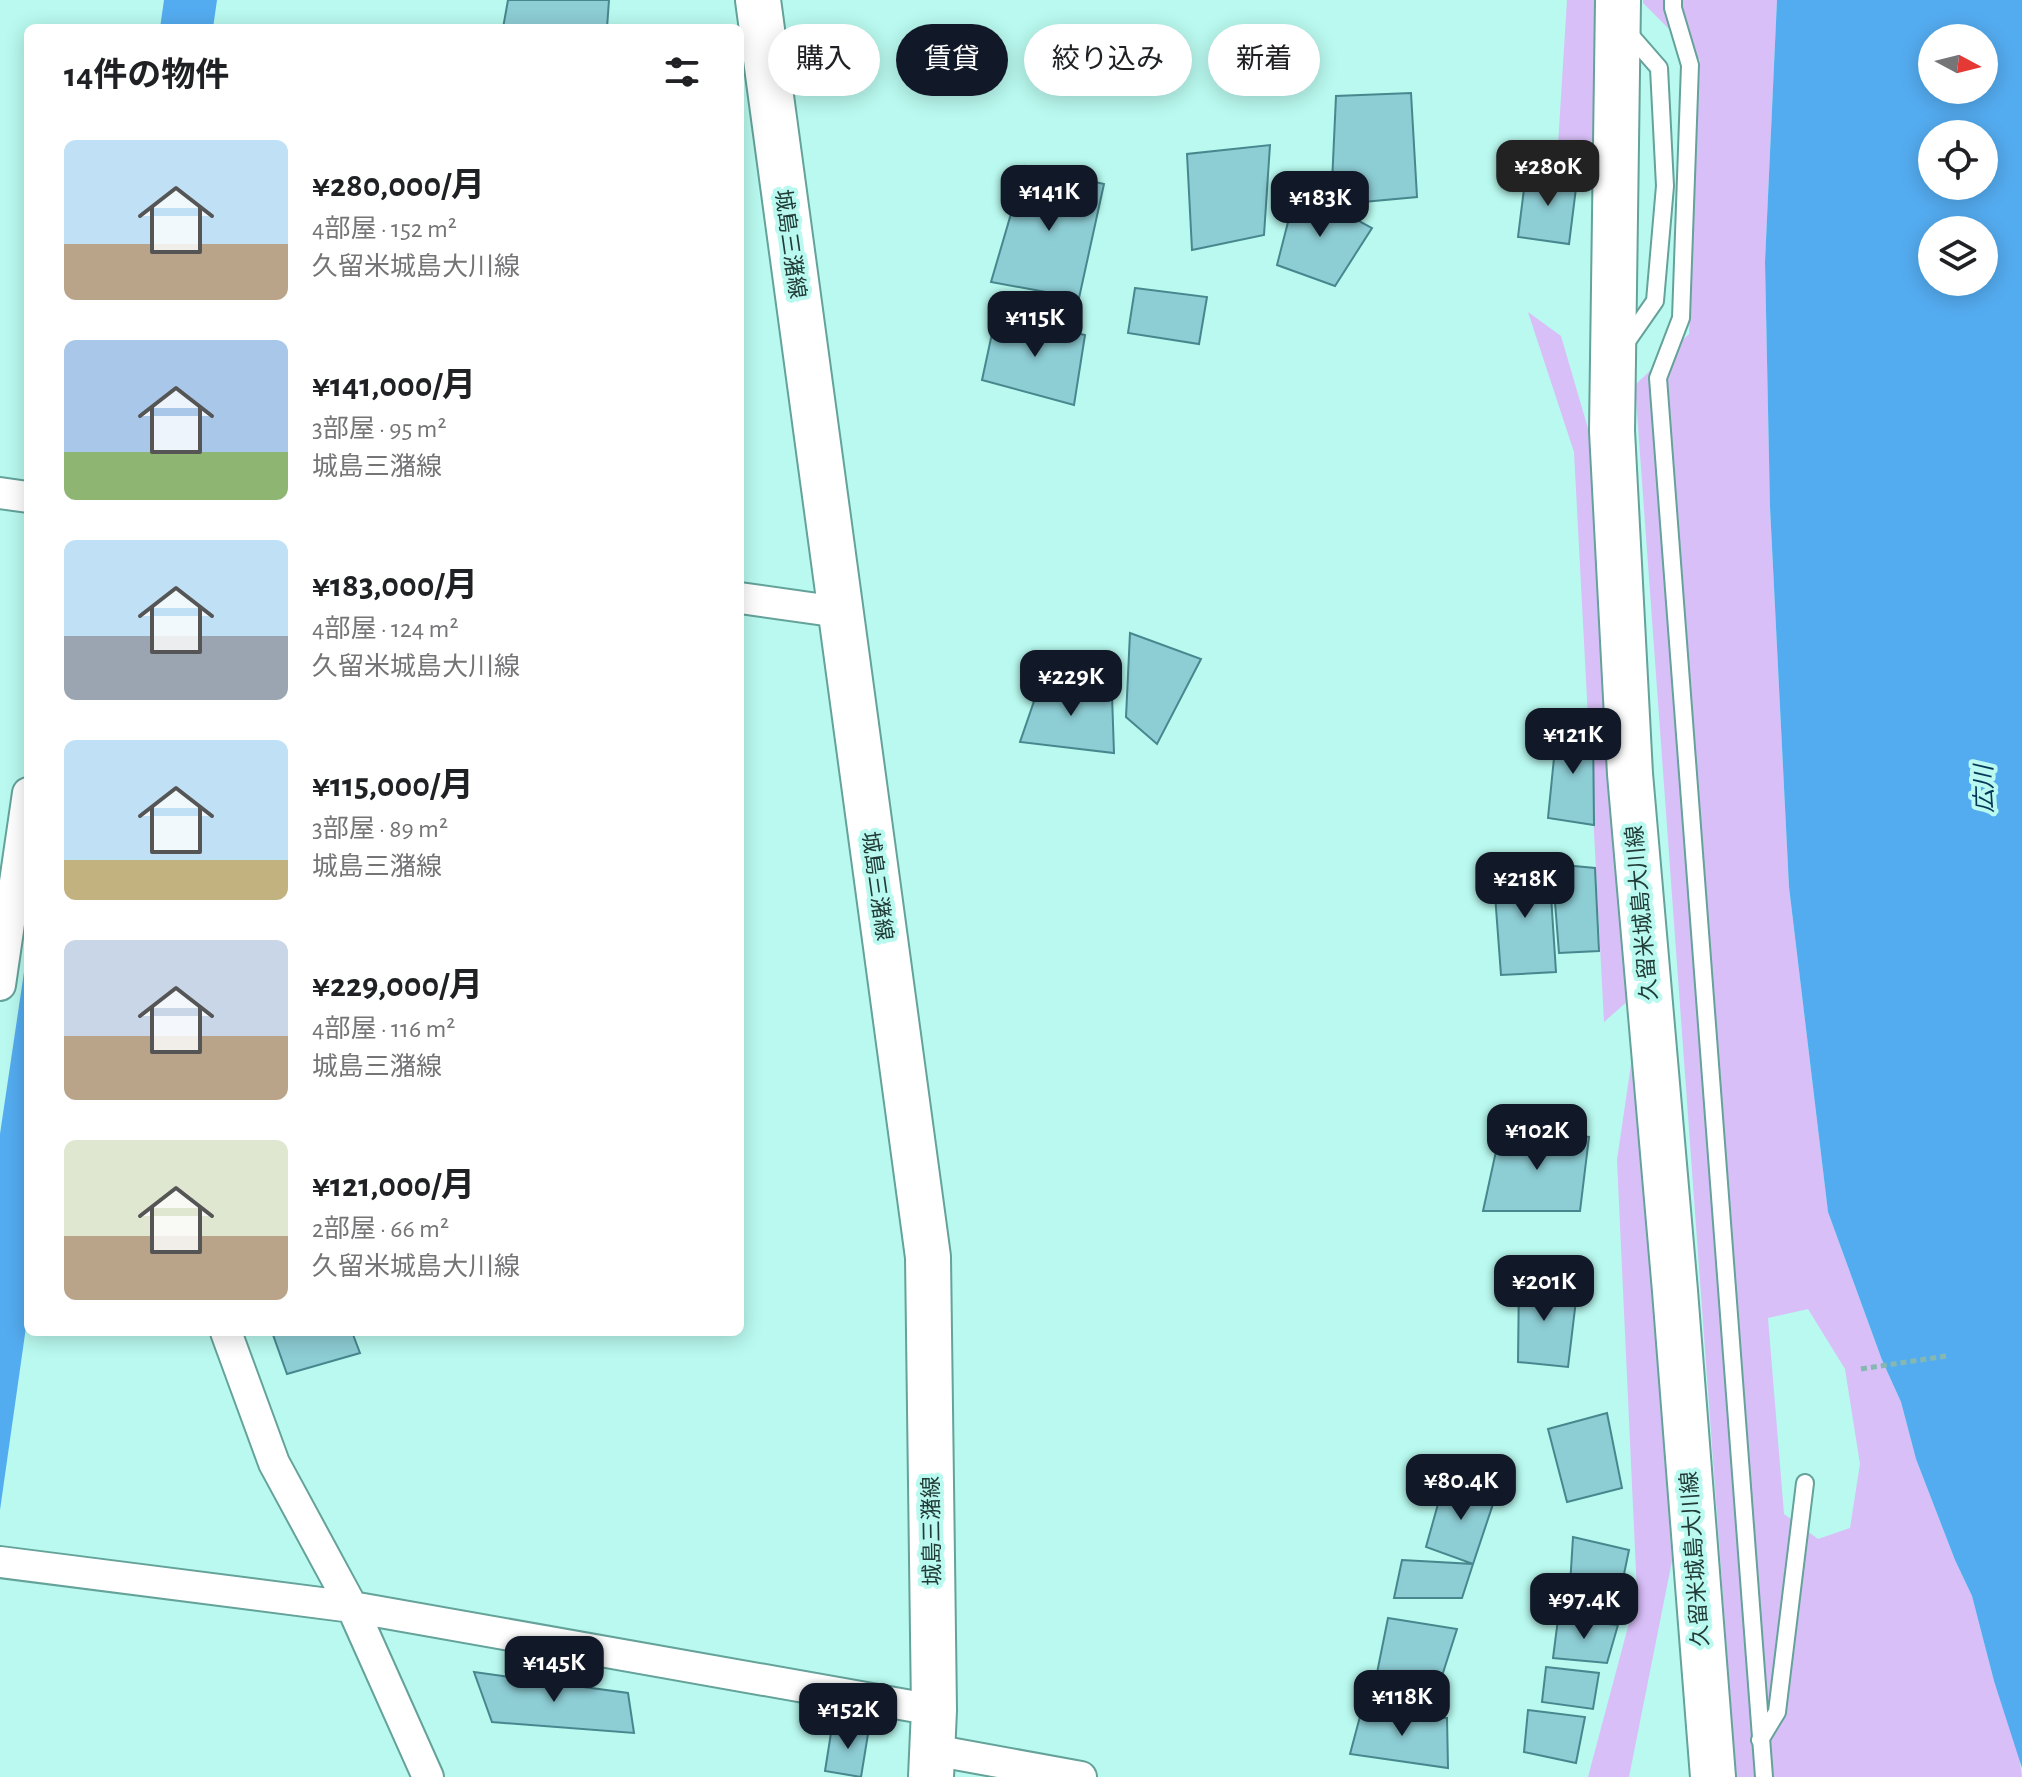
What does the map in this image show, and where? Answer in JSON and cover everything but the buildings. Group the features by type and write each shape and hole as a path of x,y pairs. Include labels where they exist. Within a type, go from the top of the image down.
{"main road":[{"name":"城島三潴線","path":"758,0 928,1257 932,1746"},
{"name":"久留米城島大川線","path":"1618,11 1612,431 1630,774 1713,1777"}],"street":[{"path":"0,493 24,496"},
{"path":"744,599 839,612"},
{"path":"0,985 24,820"},
{"path":"227,1336 274,1463 352,1607 428,1777"},
{"path":"4,1562 352,1607 932,1746 1081,1777"}],"lane":[{"path":"1673,0 1690,65 1681,318 1658,378 1764,1777"},
{"path":"1613,361 1655,301 1665,186 1659,68 1618,11"},
{"path":"1665,186 1686,187"},
{"path":"1760,1740 1777,1712 1805,1483"}],"path":[{"path":"1861,1369 1946,1356"}],"shaded area":[{"path":"1567,0 1598,0 1593,155 1558,145"},
{"path":"1643,0 1777,0 1765,262 1770,507 1789,887 1828,1212 1882,1360 1901,1402 1916,1459 1972,1596 1994,1681 2018,1748 2022,1777 1736,1777 1635,385 1689,334 1700,60","holes":["1808,1309 1845,1369 1860,1464 1850,1528 1818,1539 1784,1514 1768,1318"]},
{"path":"1528,312 1561,336 1594,449 1630,999 1604,1022 1574,452"},
{"path":"1634,1044 1672,1561 1629,1777 1588,1777 1637,1593 1617,1160"}],"water":[{"path":"164,0 217,0 214,24 161,24"},
{"name":"広川","path":"1777,0 2022,0 2022,1768 1994,1681 1972,1596 1916,1459 1901,1402 1882,1360 1828,1212 1789,887 1770,507 1765,262"},
{"path":"24,972 25,1336 0,1510 0,1134"}]}
